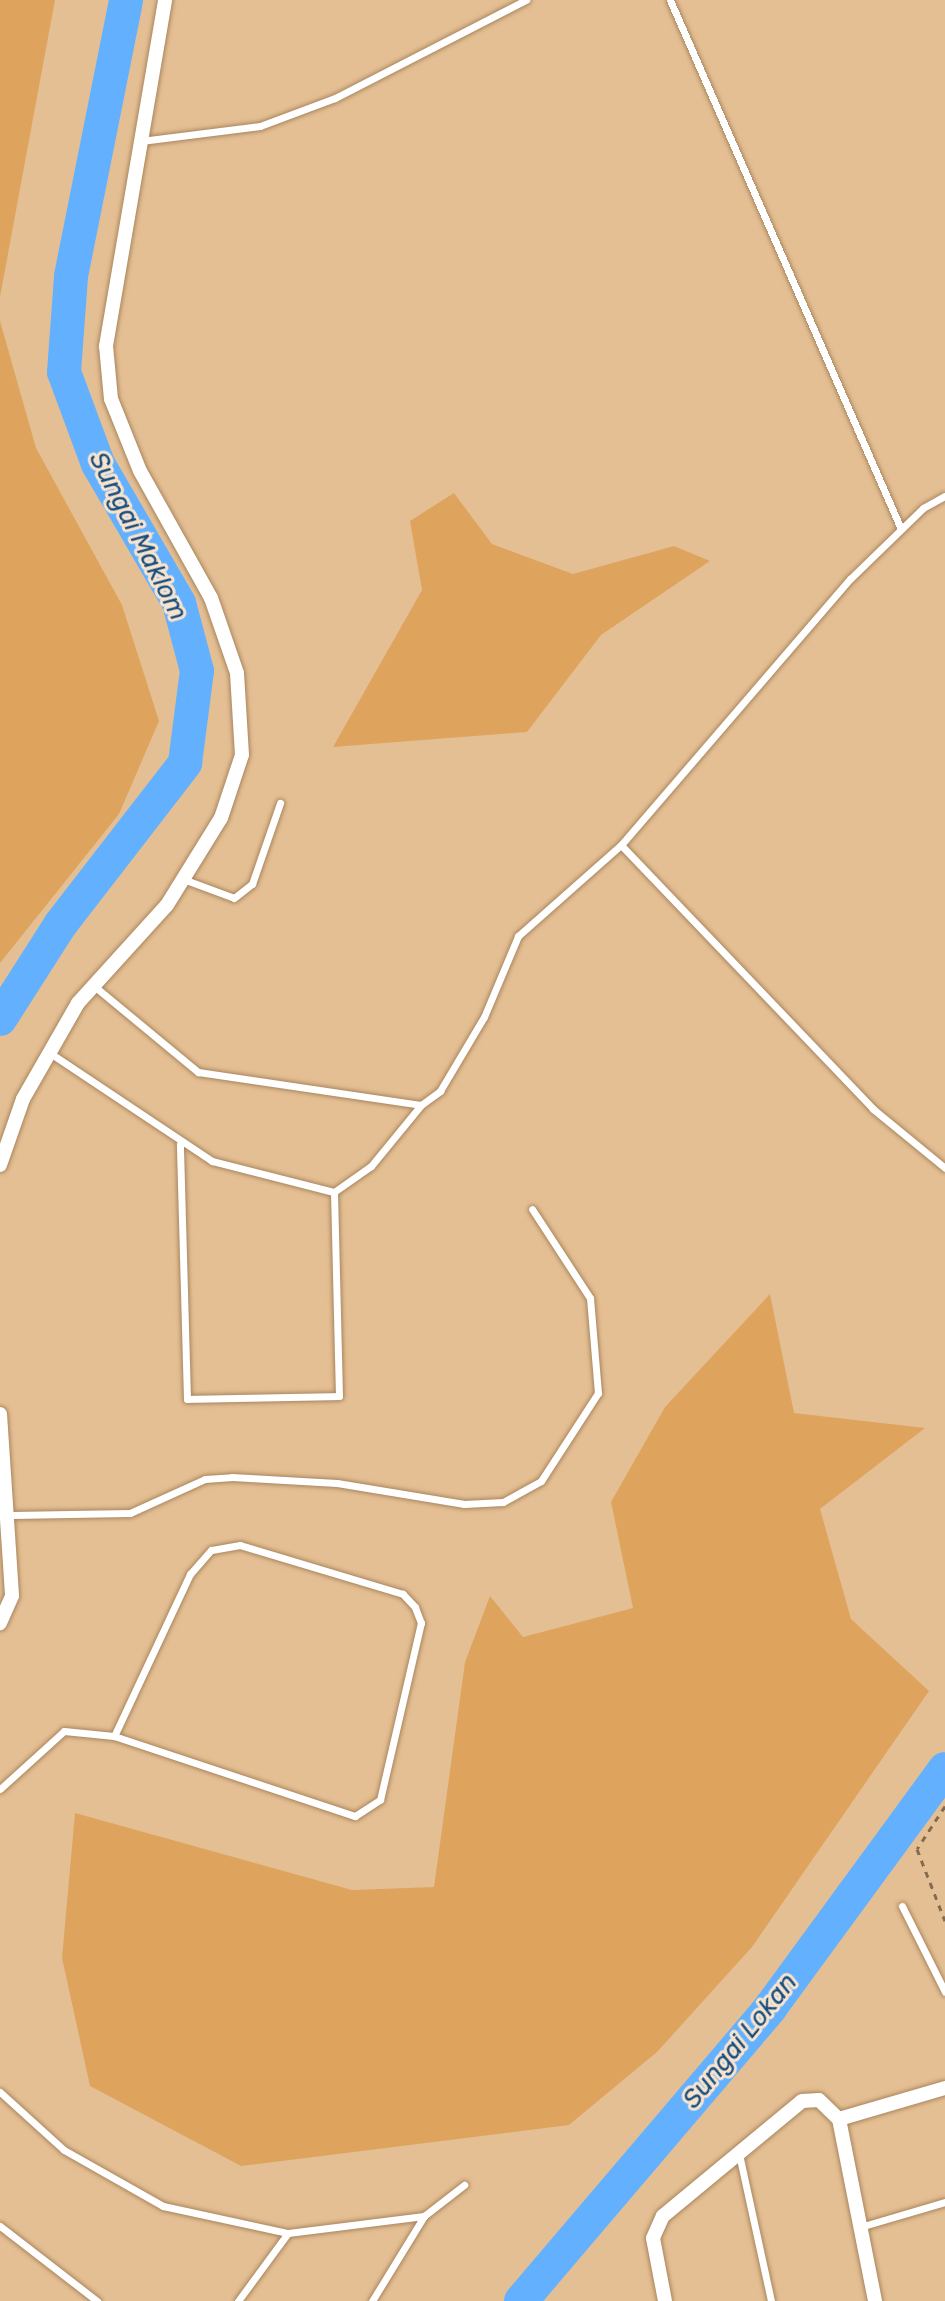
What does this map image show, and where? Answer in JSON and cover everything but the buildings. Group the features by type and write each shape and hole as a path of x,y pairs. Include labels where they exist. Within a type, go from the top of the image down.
{"street":[{"path":"0,1165 50,1053 94,986 183,879 221,818 242,755 237,673 211,598 140,471 111,399 106,346 165,0"},
{"path":"0,1414 11,1515 12,1596 0,1623"},
{"path":"839,2119 945,2088"},
{"path":"665,2301 653,2238 663,2216 802,2101 819,2100 839,2119 875,2301"}],"lane":[{"path":"141,141 260,126 335,98 526,0"},
{"path":"670,0 901,529"},
{"path":"50,1053 180,1144 212,1161 334,1192 371,1166 421,1105 440,1091 484,1017 518,936 621,845 901,529 945,496"},
{"path":"183,879 234,898 252,884 280,803"},
{"path":"621,845 831,1067 945,1168"},
{"path":"94,986 198,1072 421,1105"},
{"path":"180,1144 187,1399 339,1396 334,1192"},
{"path":"11,1515 130,1513 205,1479 232,1477 337,1483 464,1504 503,1502 541,1481 598,1393 590,1298 532,1209"},
{"path":"0,1789 64,1731 114,1736 355,1816 380,1800 421,1623 415,1607 403,1594 240,1545 211,1550 190,1574 114,1736"},
{"path":"902,1906 945,1992"},
{"path":"0,2092 64,2150 163,2206 288,2233 424,2216"},
{"path":"739,2152 771,2301"},
{"path":"372,2301 424,2216 464,2185"},
{"path":"860,2227 945,2202"},
{"path":"0,2226 97,2301"},
{"path":"238,2301 288,2233"}],"path":[{"path":"945,1806 917,1849 945,1921"}],"shaded area":[{"path":"0,0 55,0 0,297"},
{"path":"0,321 36,448 122,605 159,721 119,814 0,963"},
{"path":"454,493 492,544 573,574 674,546 710,561 601,635 527,732 333,747 422,590 410,521"},
{"path":"770,1294 794,1413 925,1428 820,1509 851,1619 929,1691 752,1947 657,2052 569,2125 241,2166 90,2086 62,1958 75,1813 352,1890 434,1887 465,1662 490,1596 523,1637 633,1608 611,1502 665,1407"}],"waterway":[{"name":"Sungai Maklom","path":"0,1019 60,925 185,763 197,671 179,603 98,464 64,372 71,276 126,0"},
{"name":"Sungai Lokan","path":"521,2301 770,2008 945,1769"}]}
